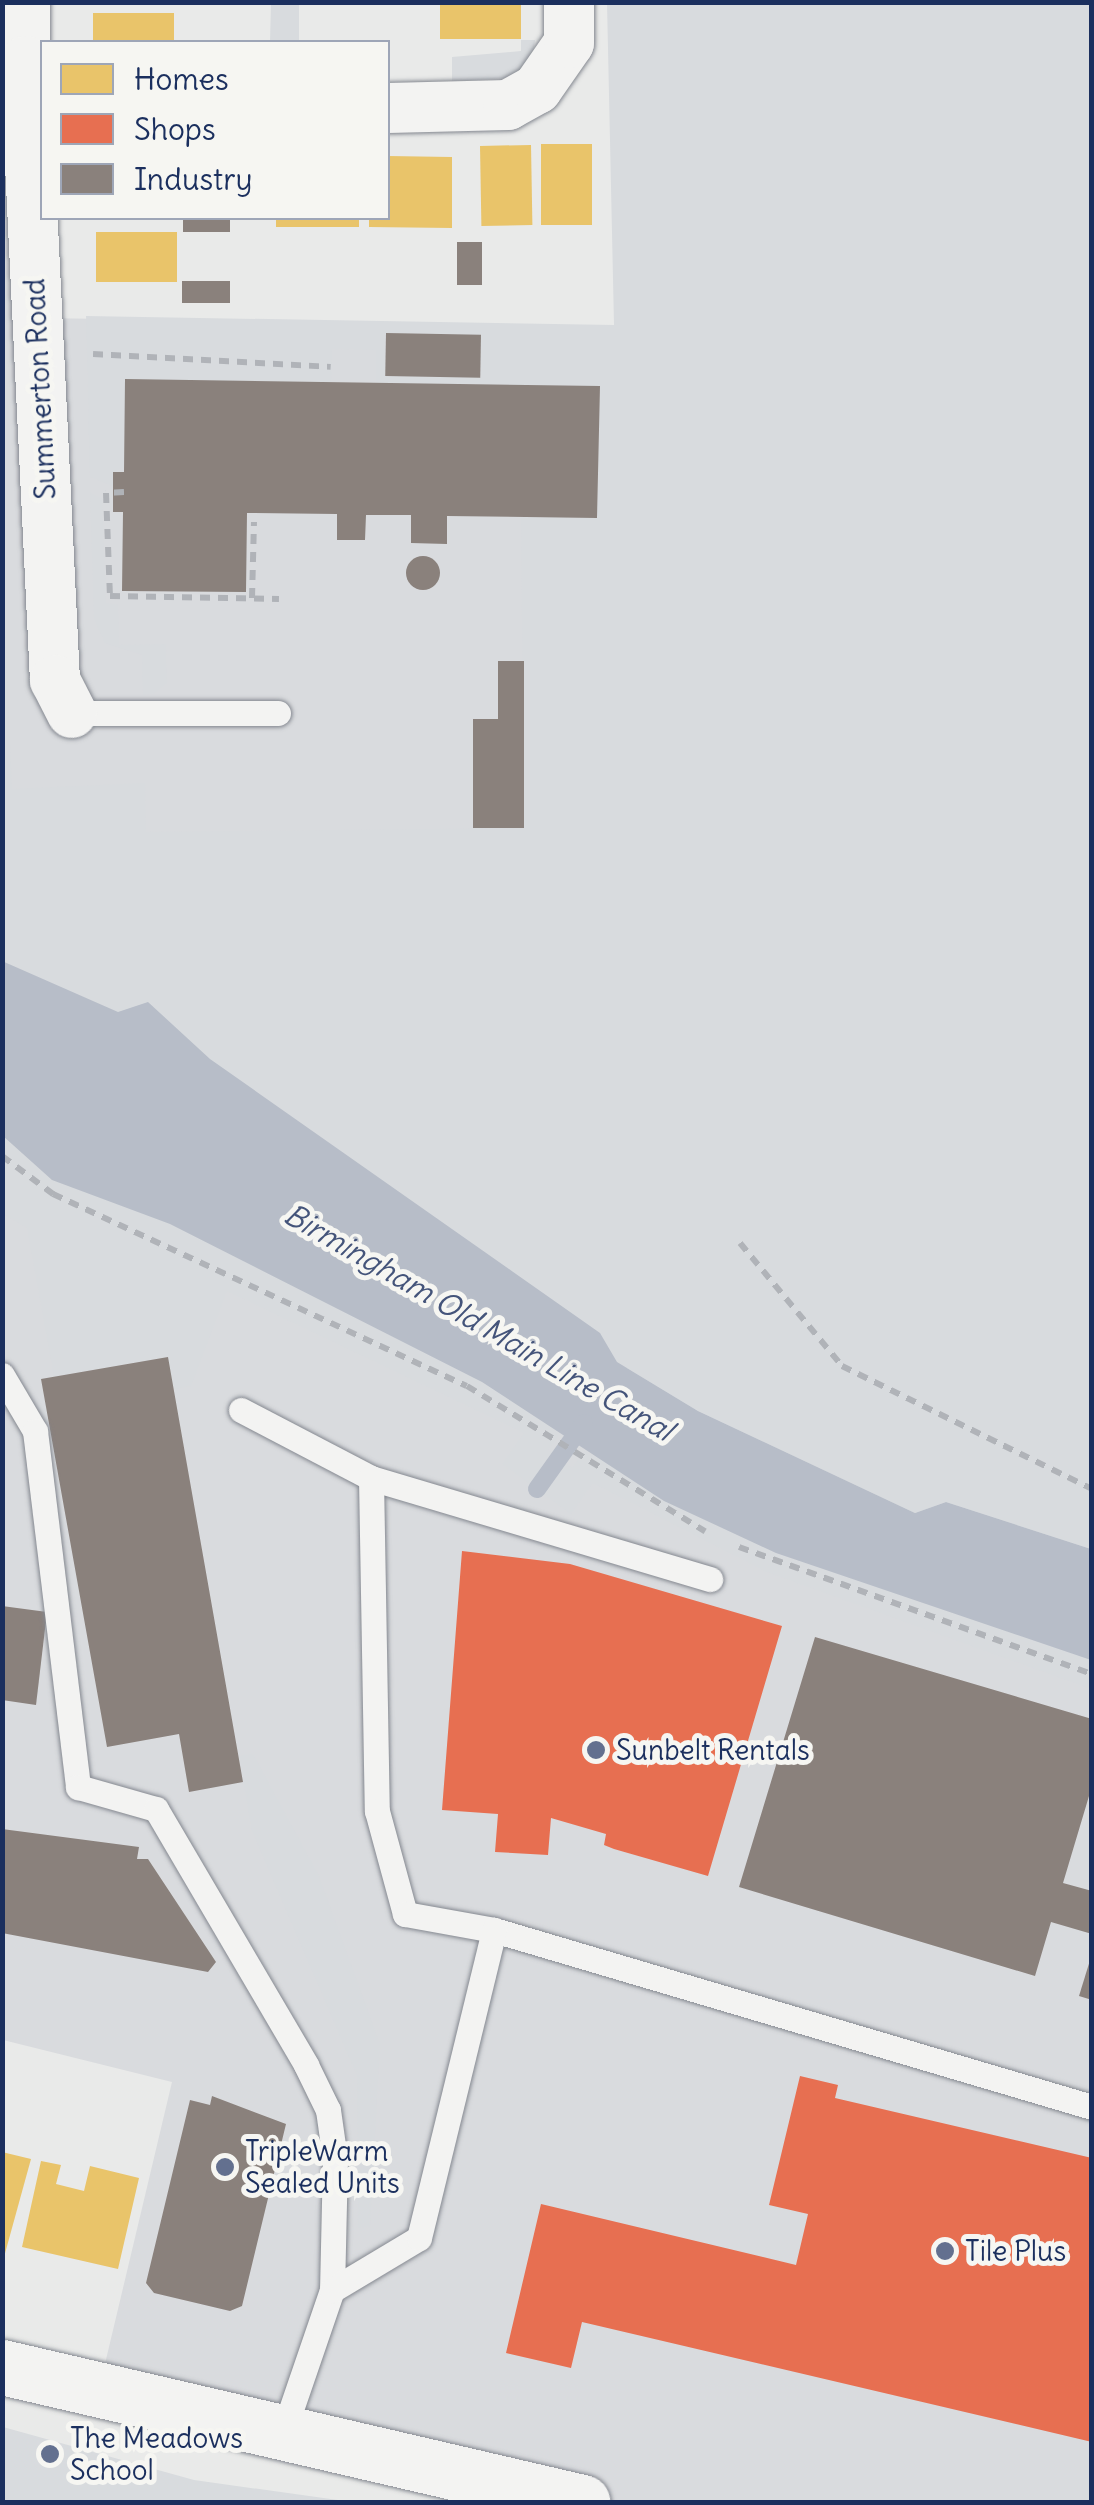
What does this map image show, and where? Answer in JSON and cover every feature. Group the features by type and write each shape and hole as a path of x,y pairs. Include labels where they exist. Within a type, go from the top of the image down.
{"main road":[{"path":"2,2367 284,2430 568,2501"}],"street":[{"name":"Summerton Road","path":"25,2 14,62 37,353 55,680 72,714"},
{"path":"390,108 508,105 537,89 569,43 569,2"}],"lane":[{"path":"72,714 278,713"},
{"path":"2,1374 35,1431 78,1787 156,1809 306,2064 328,2110 335,2159 332,2290 284,2430"},
{"path":"241,1410 370,1478 710,1579"},
{"path":"370,1478 377,1811 405,1914 494,1930 1092,2107"},
{"path":"332,2290 419,2238 494,1930"}],"path":[{"path":"37,353 331,367"},
{"path":"124,492 106,492 110,596 279,599"},
{"path":"252,598 254,522"},
{"path":"2,1156 53,1194 146,1230 556,1440 759,1558 1092,1674"},
{"path":"740,1243 842,1366 1092,1489"}],"shaded area":[{"path":"341,2 299,5 299,40 270,40 271,3"},
{"path":"607,3 1091,3 1091,1549 946,1502 915,1513 698,1411 617,1362 600,1333 210,1059 148,1002 118,1012 3,961 2,558 12,789 145,783 146,832 524,828 521,517 597,518 599,386 376,383 376,350 332,349 331,382 113,472 113,486 90,477 86,316 614,325","holes":["386,333 481,335 480,377 385,375"]},
{"path":"521,40 535,40 530,77 452,81 452,57 521,51"},
{"path":"2,62 36,318 626,326 627,1414 1091,1596 1091,2502 582,2502 99,2389 172,2082 3,2040"},
{"path":"90,492 102,498 106,603 118,605 119,645 166,644 167,683 155,693 143,695 142,655 105,643 94,619"},
{"path":"2,1136 52,1180 170,1224 482,1382 560,1433 548,1450 572,1468 585,1451 776,1553 1091,1660 1091,1689 767,1572 593,1483 571,1514 502,1464 524,1433 227,1291 191,1386 174,1389 167,1357 54,1377 27,1228 3,1214"},
{"path":"253,1754 319,1876 380,2044 370,2226 358,2228 357,2076 252,1831 239,1756"},
{"name":"The Meadows School","path":"3,2427 194,2480 352,2502 3,2502"}],"water":[{"name":"Birmingham Old Main Line Canal","path":"2,961 118,1012 148,1002 210,1059 600,1333 617,1362 698,1411 915,1513 946,1502 1091,1549 1091,1660 776,1553 664,1501 482,1382 170,1224 52,1180 3,1136"}],"building: Homes":[{"path":"440,2 521,2 521,39 440,39"},
{"path":"93,13 174,13 174,40 93,40"},
{"path":"541,144 592,144 592,225 541,225"},
{"path":"531,145 532,225 481,226 480,146"},
{"path":"390,156 452,157 452,228 369,227 369,220 390,220"},
{"path":"276,220 359,220 359,227 276,227"},
{"path":"96,232 177,232 177,282 96,282"},
{"path":"2,2152 31,2159 4,2257 2,2257"},
{"path":"41,2161 61,2165 56,2184 84,2191 90,2166 139,2178 118,2269 22,2247"}],"building: Shops":[{"name":"Sunbelt Rentals","path":"462,1551 570,1564 782,1626 708,1876 614,1849 604,1845 606,1834 551,1818 548,1855 495,1852 498,1814 442,1810"},
{"name":"Tile Plus","path":"800,2076 838,2085 835,2098 1092,2158 1092,2442 582,2322 571,2368 506,2353 541,2204 796,2265 808,2214 769,2205"}],"building: Industry":[{"path":"183,220 230,220 230,232 183,232"},
{"path":"457,242 482,242 482,285 457,285"},
{"path":"182,281 230,281 230,303 182,303"},
{"path":"386,333 481,335 480,378 385,376"},
{"path":"125,379 600,386 597,518 447,516 447,544 411,543 411,515 366,515 365,540 337,540 337,514 247,513 246,592 122,591 123,512 113,512 113,472 124,472"},
{"path":"423,556 435,561 440,573 435,585 423,590 411,585 406,573 411,561"},
{"path":"498,661 524,661 524,828 473,828 473,719 498,719"},
{"path":"168,1357 243,1782 189,1792 179,1734 107,1747 41,1379"},
{"path":"2,1606 47,1612 36,1705 2,1700"},
{"path":"815,1637 1092,1719 1092,1786 1063,1883 1092,1891 1092,1934 1051,1922 1035,1976 739,1887"},
{"path":"2,1829 139,1847 137,1859 148,1859 216,1962 208,1972 2,1933"},
{"path":"1092,1958 1092,2000 1079,1996"},
{"name":"TripleWarm Sealed Units","path":"212,2096 286,2124 242,2306 230,2311 154,2293 146,2283 190,2100 210,2105"}],"waterway":[{"path":"537,1489 584,1423"}],"place":[{"name":"Sunbelt Rentals","path":"596,1750"},
{"name":"TripleWarm Sealed Units","path":"225,2167"},
{"name":"Tile Plus","path":"945,2251"},
{"name":"The Meadows School","path":"50,2454"}]}
